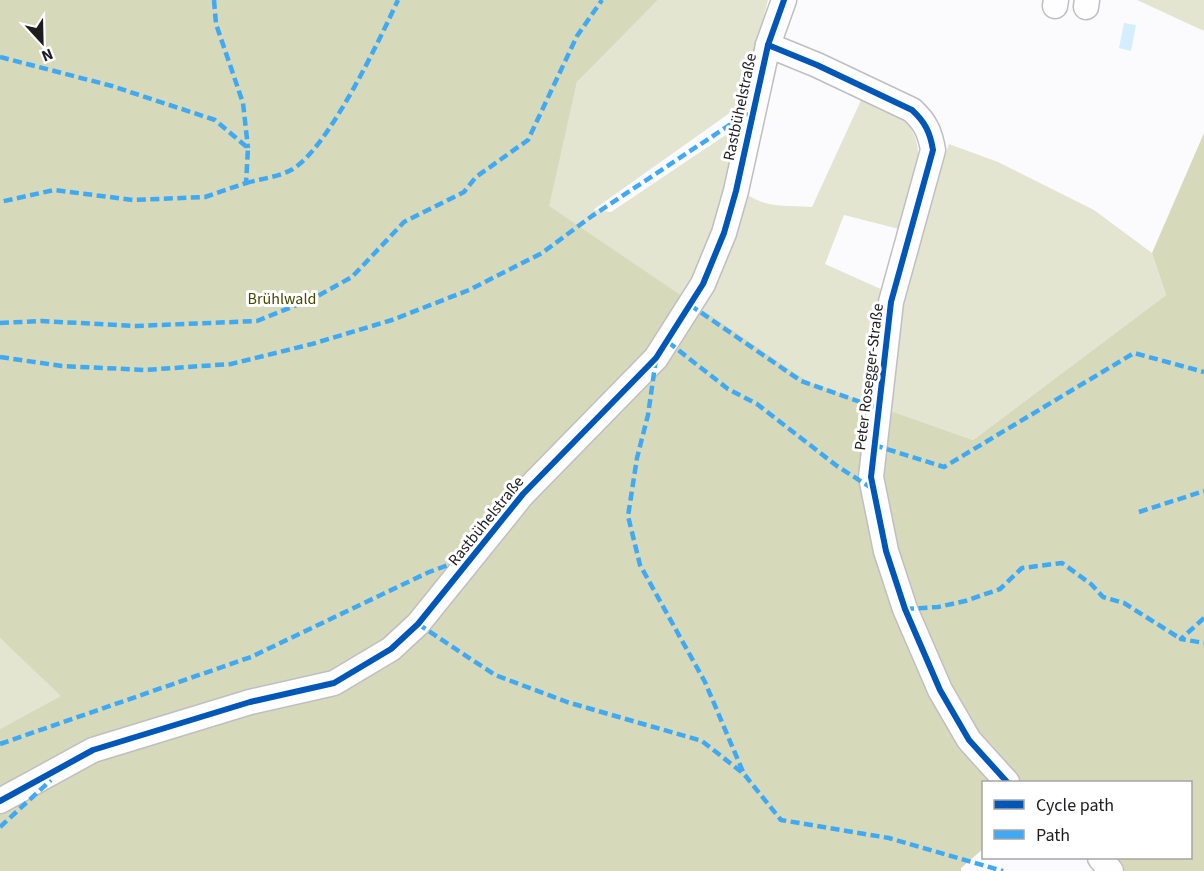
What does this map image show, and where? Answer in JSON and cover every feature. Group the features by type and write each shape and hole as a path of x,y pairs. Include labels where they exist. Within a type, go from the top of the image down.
{"street":[{"name":"Rastbühelstraße","path":"0,801 93,750 250,702 333,683 391,649 418,624 523,494 656,358 694,298 712,263 736,191 768,45 784,0"},
{"name":"Peter Rosegger-Straße","path":"768,45 817,65 912,110 924,122 931,136 933,150 891,302 871,477 886,551 905,609 940,690 969,740 1005,781"},
{"path":"1101,859 1111,871"}],"green space":[{"name":"Brühlwald","path":"0,0 658,0 577,82 549,206 809,382 973,440 1166,295 1152,253 1204,133 1204,871 1107,871 1089,859 1192,859 1192,781 982,781 982,850 961,868 961,871 0,871 0,729 61,696 0,638"},
{"path":"658,0 768,0 741,105 593,210 611,212 730,132 737,131 728,179 749,196 767,204 812,207 862,98 896,114 908,125 915,138 918,153 914,183 899,229 844,215 825,264 883,290 907,274 949,144 998,162 1094,210 1152,253 1166,295 973,440 809,382 548,206 577,82"},
{"path":"1137,0 1204,0 1204,31"},
{"path":"0,638 62,696 0,729"}],"water":[{"path":"1124,23 1136,25 1131,51 1119,48"}],"marked path":[{"path":"214,0 216,24 243,103 248,148"},
{"path":"246,183 291,170 305,159 320,141 351,92 398,0"},
{"path":"0,323 41,321 136,326 257,321 314,298 352,277 404,222 464,192 476,177 528,140 577,36 602,0"},
{"path":"0,57 112,86 215,120 248,148 246,183 205,197 133,200 54,190 0,202"},
{"path":"0,357 62,366 145,370 231,364 312,344 392,320 469,290 542,253 592,216 740,118 752,113"},
{"path":"690,305 801,381 880,409"},
{"path":"668,342 728,389 757,404 837,466 873,489"},
{"path":"874,445 944,467 1134,353 1204,372"},
{"path":"656,359 648,415 637,458 628,516 640,565 705,682 743,772"},
{"path":"1139,512 1204,491"},
{"path":"0,744 251,657 429,572 454,563 468,562"},
{"path":"905,609 938,607 965,601 1000,589 1022,568 1062,563 1091,584 1103,597 1124,603 1181,639"},
{"path":"1204,618 1181,639 1204,643"},
{"path":"418,624 495,675 567,702 702,741 744,774 781,820 889,838 1003,871"},
{"path":"0,827 51,780"}],"cycle path":[{"path":"0,801 93,750 250,702 334,683 391,649 418,624 523,494 656,358 703,284 724,233 736,191 768,45 784,0"},
{"path":"768,45 817,65 912,110 924,123 930,138 933,150 891,302 871,477 886,551 905,609 940,690 969,740 1006,781"}]}
